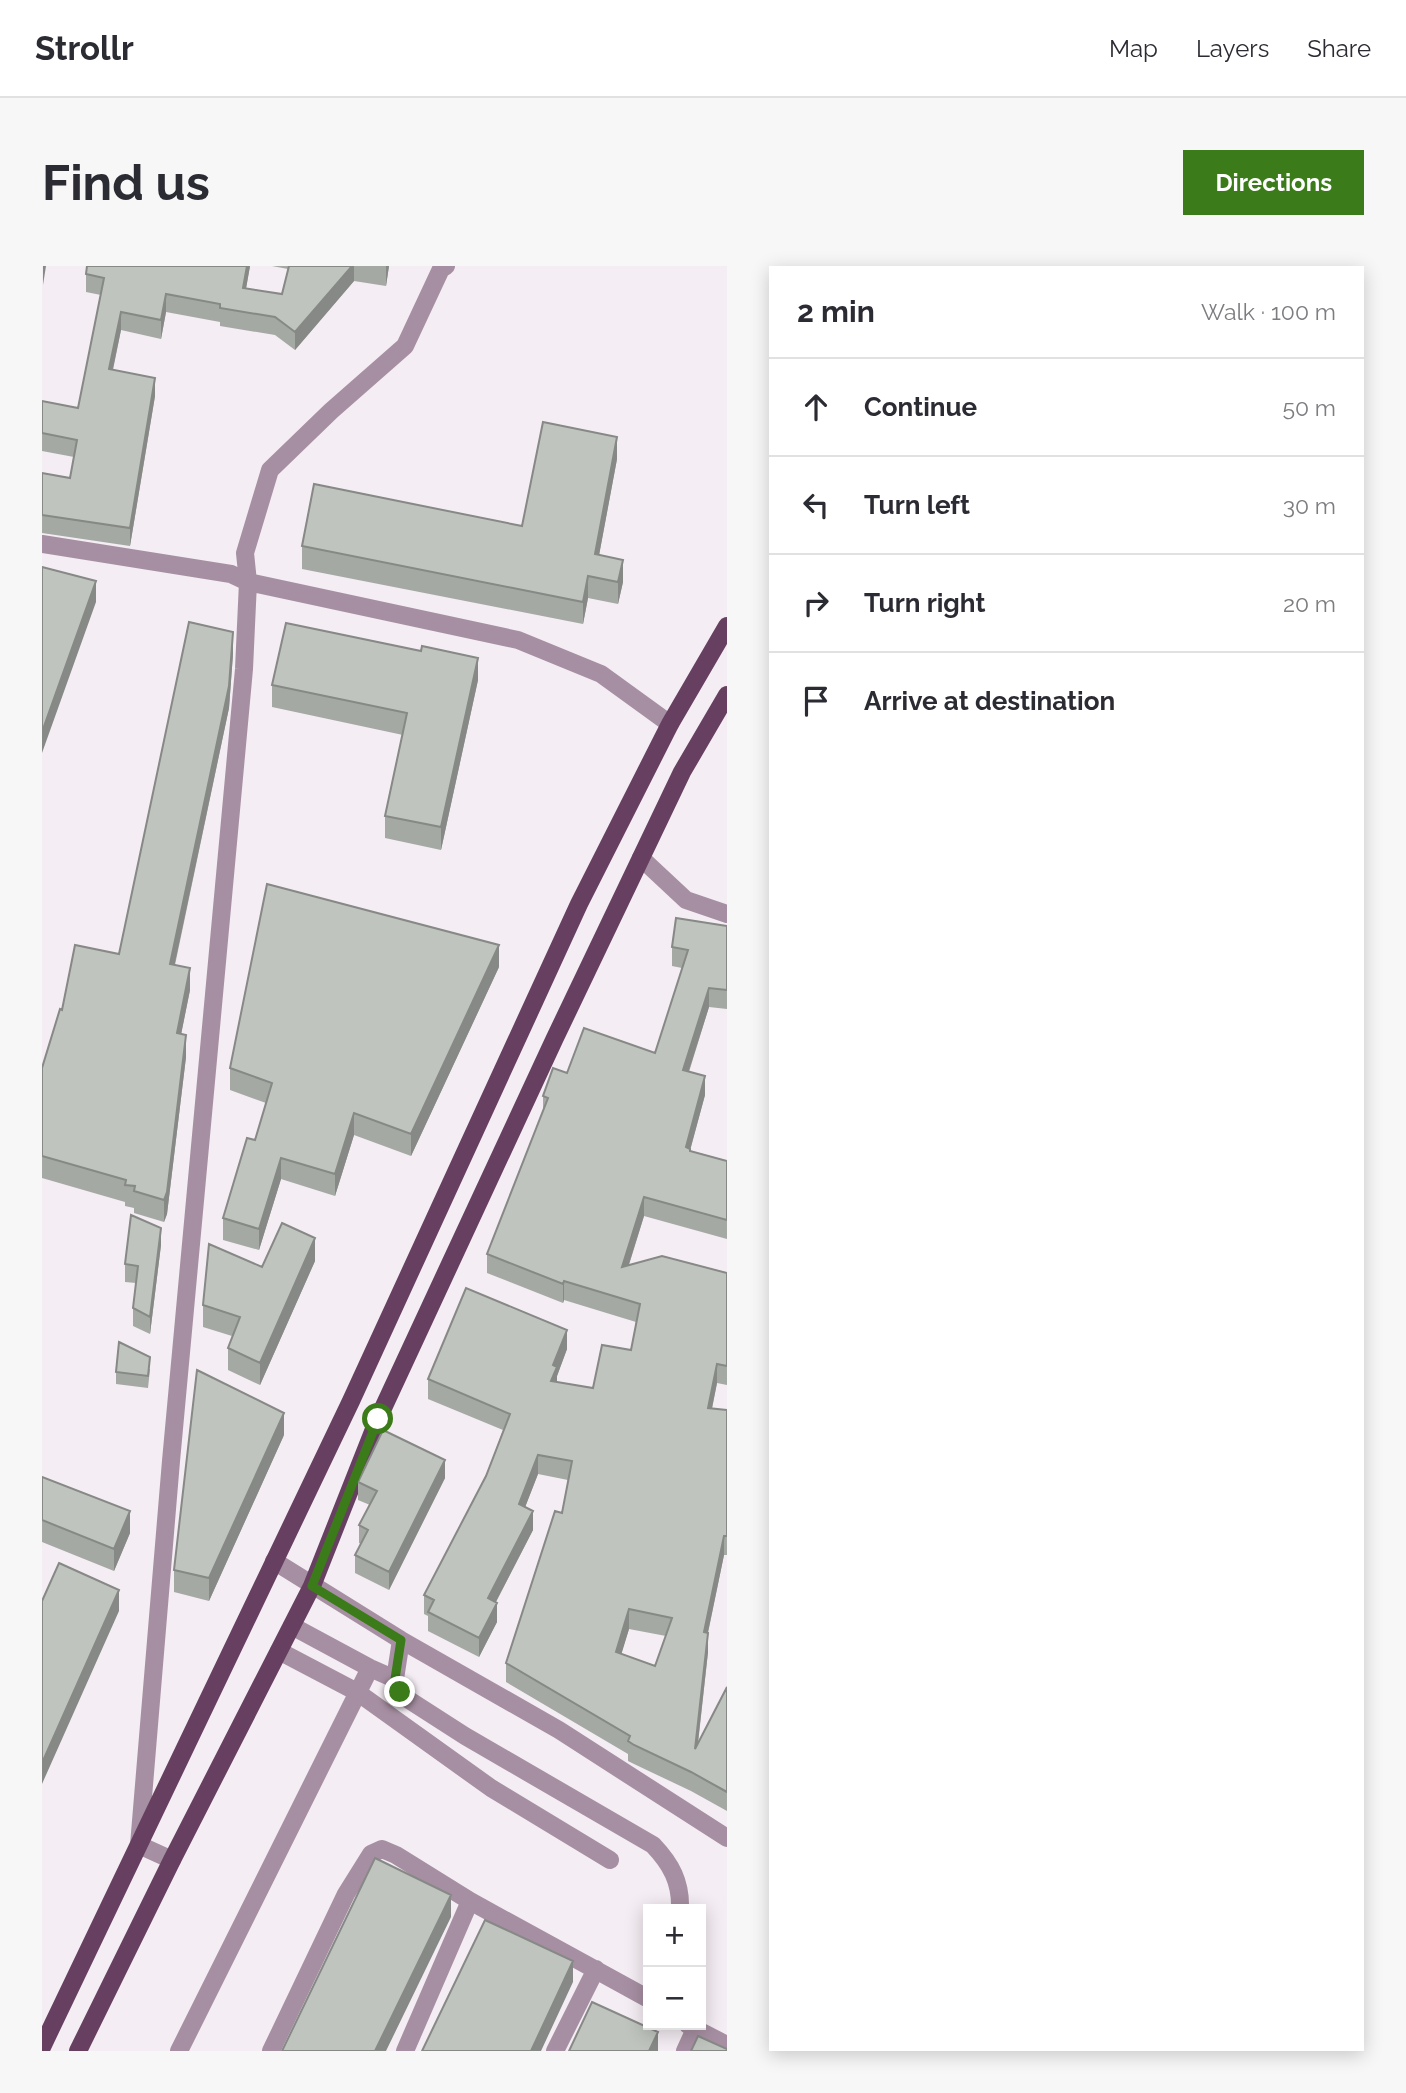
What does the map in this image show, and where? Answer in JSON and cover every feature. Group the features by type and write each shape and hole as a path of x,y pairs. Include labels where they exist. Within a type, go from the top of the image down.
{"main road":[{"path":"42,2047 274,1562 579,904 670,724 727,626"},
{"path":"78,2051 312,1586 378,1419 480,1199 682,772 727,695"},
{"path":"450,1186 480,1199"}],"street":[{"path":"172,1860 139,1845 173,1434 244,669 248,582 245,553 270,470 331,411 405,346 441,267"},
{"path":"42,544 230,574 248,582 518,640 601,674 670,724"},
{"path":"641,858 686,900 727,914"},
{"path":"274,1562 401,1640 559,1730 727,1838"},
{"path":"292,1626 395,1679"},
{"path":"401,1640 395,1679 400,1692 465,1736 653,1845 668,1861 677,1880 680,1904"},
{"path":"279,1651 357,1692 491,1788 610,1860"},
{"path":"178,2051 370,1668"},
{"path":"271,2051 346,1894 371,1854 382,1849 470,1901 643,1994"},
{"path":"405,2051 470,1901"},
{"path":"555,2051 596,1969"},
{"path":"685,2051 690,2030"},
{"path":"697,2030 727,2045"}],"building":[{"path":"87,266 247,266 243,288 282,294 289,266 352,266 295,332 275,317 220,308 220,304 166,294 161,320 121,312 109,369 155,378 130,528 42,515 42,473 70,478 77,440 42,433 42,401 78,408 104,278 86,274"},
{"path":"543,422 617,437 595,554 623,560 618,582 588,576 583,602 302,546 314,484 522,526"},
{"path":"42,567 96,581 42,732"},
{"path":"189,622 233,632 229,686 170,964 190,968 177,1033 186,1035 164,1200 134,1191 135,1186 125,1185 126,1180 42,1156 42,1068 60,1009 62,1010 75,945 119,954"},
{"path":"286,623 421,651 422,646 478,658 441,827 385,816 407,713 272,685"},
{"path":"267,884 499,945 411,1134 354,1113 335,1174 281,1158 259,1229 223,1218 247,1138 255,1140 272,1083 230,1068"},
{"path":"676,918 727,926 727,990 709,988 683,1070 705,1076 686,1147 690,1151 727,1161 727,1220 644,1197 622,1267 662,1256 727,1273 727,1366 717,1364 708,1408 727,1410 727,1536 724,1536 704,1632 708,1633 695,1749 727,1687 727,1792 634,1745 628,1741 630,1736 506,1663 555,1511 562,1513 572,1461 538,1455 519,1504 533,1511 488,1598 497,1603 479,1638 428,1612 434,1600 424,1595 486,1476 510,1414 428,1379 466,1288 567,1330 553,1365 557,1367 551,1381 593,1388 602,1345 631,1350 640,1304 564,1281 563,1284 487,1254 548,1098 543,1096 553,1068 567,1073 584,1028 655,1053 688,950 672,947","holes":["629,1609 672,1618 655,1666 616,1652"]},
{"path":"131,1215 161,1228 150,1317 133,1308 138,1266 125,1264"},
{"path":"282,1223 315,1238 260,1363 228,1348 240,1317 203,1305 209,1244 262,1267"},
{"path":"119,1342 150,1357 148,1376 116,1372"},
{"path":"197,1370 284,1413 209,1578 174,1570"},
{"path":"383,1430 445,1460 389,1572 355,1555 368,1530 359,1525 377,1491 358,1482"},
{"path":"42,1477 130,1511 114,1549 42,1520"},
{"path":"59,1563 119,1590 42,1763 42,1601"},
{"path":"375,1858 451,1895 375,2051 282,2051"},
{"path":"485,1920 573,1961 531,2051 422,2051"},
{"path":"592,2002 643,2025 643,2030 658,2032 649,2051 569,2051"},
{"path":"698,2036 727,2049 727,2051 691,2051"}],"route":[{"path":"378,1419 312,1586 401,1640 395,1679 400,1692"}]}
